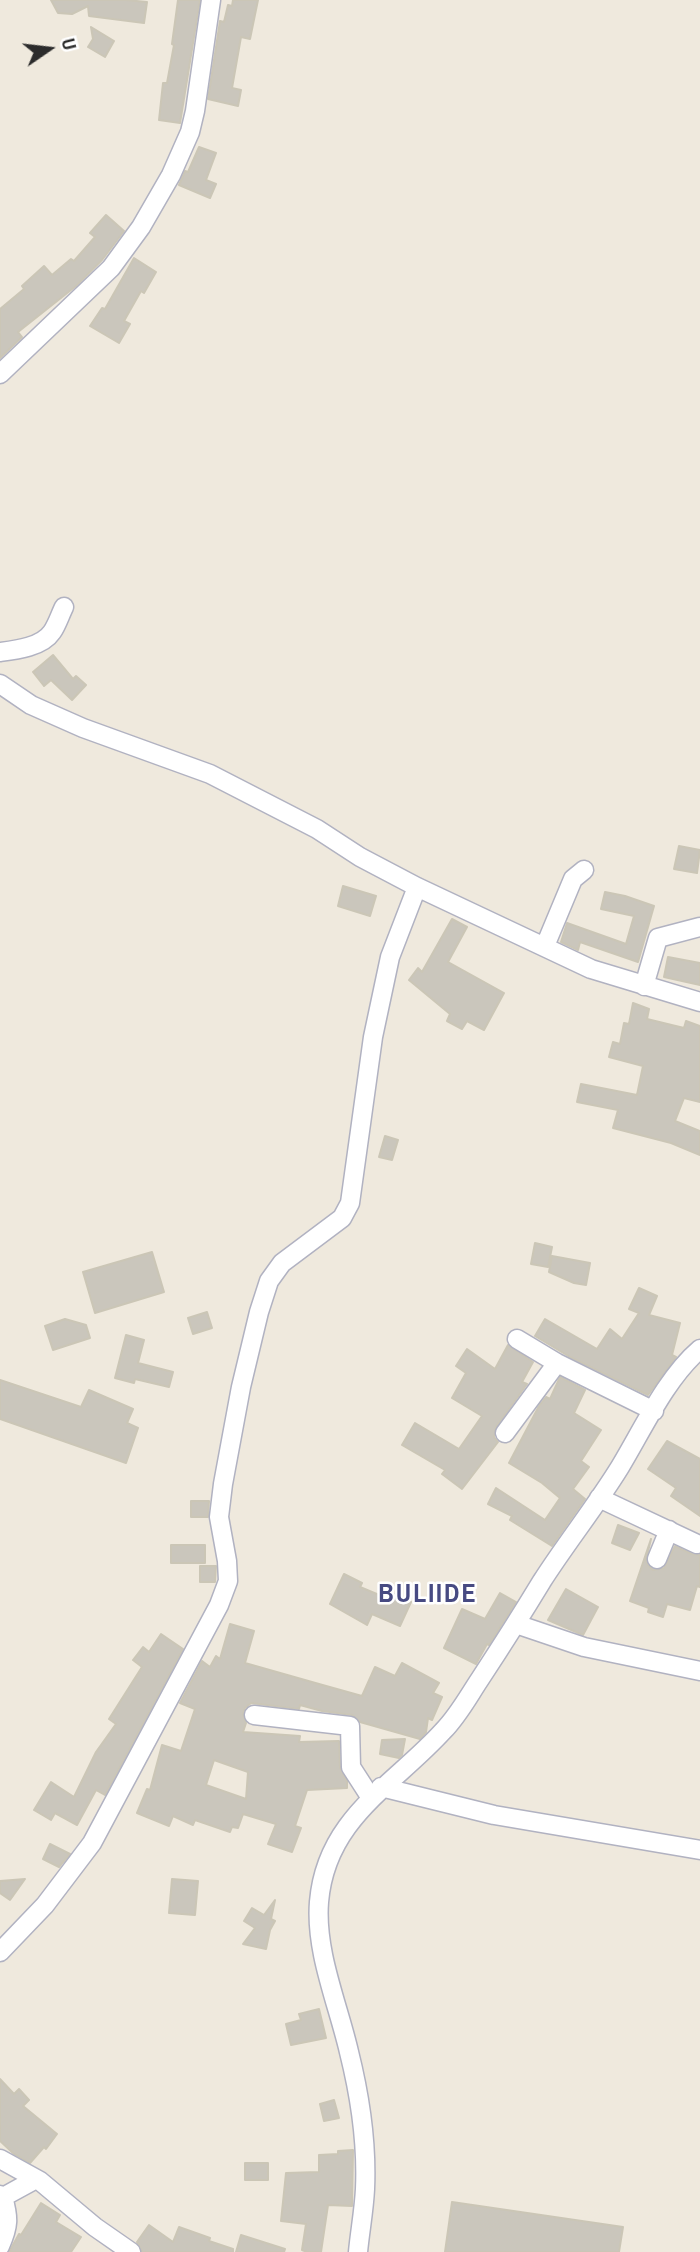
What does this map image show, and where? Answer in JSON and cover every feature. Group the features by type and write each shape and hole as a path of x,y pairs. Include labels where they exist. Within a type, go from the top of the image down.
{"street":[{"path":"0,374 111,268 141,227 171,174 190,132 195,111 211,0"},
{"path":"0,652 32,645 47,638 64,607"},
{"path":"0,684 30,705 83,728 210,774 317,830 416,887 591,969 700,1002"},
{"path":"545,946 573,879 584,870"},
{"path":"0,1952 45,1905 92,1843 219,1605 228,1581 219,1517 223,1484 241,1387 259,1312 269,1281 282,1262 342,1218 350,1203 365,1085 390,957 416,887"},
{"path":"643,986 658,938 700,927"},
{"path":"517,1339 557,1363 654,1411"},
{"path":"358,2252 365,2191 364,2146 350,2055 320,1937 319,1904 322,1880 328,1863 345,1831 376,1792 426,1750 446,1729 684,1365 700,1349"},
{"path":"505,1433 557,1363"},
{"path":"599,1498 697,1544"},
{"path":"657,1559 669,1530"},
{"path":"516,1624 584,1647 700,1671"},
{"path":"254,1715 350,1726 351,1767 376,1792 700,1850"},
{"path":"0,2159 36,2179 131,2252"},
{"path":"0,2246 8,2229 8,2213 1,2196 36,2179"}],"building":[{"path":"51,0 147,2 144,23 89,16 88,6 72,14 58,13"},
{"path":"178,0 200,0 180,123 159,120 163,83 167,83 174,45"},
{"path":"233,0 258,0 250,39 241,37 232,88 241,90 238,106 208,99 220,21 224,22 228,5 232,6"},
{"path":"91,27 114,41 105,57 88,47 93,39"},
{"path":"199,147 216,153 206,180 216,184 210,198 179,185"},
{"path":"106,215 124,231 102,260 76,286 18,332 22,337 0,358 0,309 24,289 22,286 44,266 52,275 71,259 74,261 95,237 90,233"},
{"path":"134,258 156,272 144,293 141,291 124,321 130,324 119,343 90,326 102,308 105,309"},
{"path":"53,655 73,679 76,676 86,685 72,700 51,680 44,686 33,672"},
{"path":"679,846 700,850 697,873 674,869"},
{"path":"343,886 376,896 370,916 338,906"},
{"path":"605,892 654,906 638,962 580,942 578,950 561,942 567,923 626,944 634,916 601,909"},
{"path":"452,919 467,927 448,962 504,993 484,1030 467,1021 462,1029 447,1021 450,1014 409,980 418,968 422,972"},
{"path":"668,957 700,963 700,985 664,977"},
{"path":"633,1003 649,1009 647,1019 684,1028 686,1021 700,1026 700,1102 684,1098 675,1121 700,1131 700,1155 671,1143 613,1128 618,1110 577,1102 581,1084 637,1095 643,1066 609,1057 613,1042 620,1044 624,1023 629,1024"},
{"path":"385,1136 398,1140 392,1160 379,1157"},
{"path":"535,1243 552,1247 548,1267 531,1264"},
{"path":"152,1252 164,1292 95,1313 83,1272"},
{"path":"552,1256 590,1263 586,1285 549,1272"},
{"path":"639,1288 657,1296 649,1315 680,1323 672,1355 676,1357 648,1395 570,1357 535,1336 545,1319 597,1349 610,1329 622,1339 639,1313 629,1309"},
{"path":"207,1312 212,1328 193,1334 188,1318"},
{"path":"65,1319 86,1325 90,1338 53,1350 45,1326"},
{"path":"126,1335 144,1340 138,1363 173,1372 169,1387 135,1379 134,1383 115,1378"},
{"path":"508,1345 533,1362 522,1382 527,1384 496,1427 494,1437 498,1442 462,1489 442,1474 445,1470 402,1445 415,1423 459,1449 482,1416 452,1398 466,1373 456,1366 467,1349 495,1369"},
{"path":"560,1377 585,1390 574,1413 601,1430 581,1461 589,1467 573,1489 585,1499 552,1546 510,1520 512,1516 488,1504 496,1488 545,1520 560,1498 542,1483 509,1463 539,1406 546,1397 550,1399"},
{"path":"0,1380 81,1407 89,1390 133,1409 127,1423 138,1428 126,1463 0,1419"},
{"path":"667,1441 700,1459 700,1516 671,1496 676,1488 648,1469"},
{"path":"191,1501 209,1501 208,1517 191,1517"},
{"path":"618,1525 639,1533 630,1550 612,1543"},
{"path":"651,1539 646,1560 653,1570 664,1568 675,1546 700,1555 700,1587 697,1586 690,1610 667,1604 663,1617 630,1601"},
{"path":"171,1545 205,1545 205,1563 171,1563"},
{"path":"200,1566 216,1566 215,1582 200,1582"},
{"path":"344,1574 362,1583 360,1587 384,1597 387,1591 411,1602 400,1626 372,1614 367,1625 330,1604"},
{"path":"566,1589 598,1607 583,1635 548,1620"},
{"path":"500,1593 516,1602 476,1664 444,1648 462,1609 485,1619"},
{"path":"230,1624 254,1631 245,1663 362,1696 375,1667 395,1676 402,1663 439,1683 433,1693 442,1697 432,1720 428,1718 426,1732 420,1739 360,1722 352,1715 300,1705 299,1709 251,1703 245,1708 243,1714 246,1723 243,1732 300,1736 299,1742 339,1741 340,1767 347,1781 347,1788 307,1790 295,1826 301,1828 292,1852 268,1844 276,1824 243,1814 238,1828 232,1827 230,1832 195,1820 193,1825 173,1816 169,1826 137,1813 147,1789 150,1790 162,1745 181,1751 195,1709 180,1703 202,1661 210,1667 216,1656 220,1659","holes":["214,1760 248,1772 246,1799 206,1785"]},
{"path":"161,1634 183,1649 105,1795 96,1790 77,1825 55,1813 51,1820 34,1810 51,1782 74,1797 96,1752 116,1724 109,1719 142,1667 133,1660 143,1647 149,1652"},
{"path":"405,1739 399,1758 380,1754 382,1740"},
{"path":"50,1844 70,1854 59,1867 43,1859"},
{"path":"25,1879 10,1900 0,1893 0,1881"},
{"path":"172,1879 198,1881 195,1915 169,1913"},
{"path":"275,1900 271,1919 275,1921 266,1949 243,1944 255,1928 244,1921 252,1908 264,1915"},
{"path":"319,2009 326,2038 291,2045 286,2024 301,2020 299,2014"},
{"path":"0,2079 14,2094 19,2089 29,2100 23,2106 57,2134 46,2149 44,2147 30,2163 14,2154 0,2141"},
{"path":"334,2100 339,2118 324,2121 320,2104"},
{"path":"353,2150 352,2206 328,2205 321,2252 302,2250 306,2224 281,2221 286,2173 319,2172 319,2155"},
{"path":"245,2163 268,2163 268,2180 245,2180"},
{"path":"452,2202 623,2227 619,2252 445,2252"},
{"path":"41,2203 60,2215 56,2222 81,2237 71,2252 9,2252 19,2234 21,2235"},
{"path":"149,2225 173,2242 179,2227 210,2238 209,2241 233,2249 233,2252 142,2252 137,2242"},
{"path":"241,2235 285,2249 284,2252 236,2252"}],"district":[{"name":"BULIIDE","path":"428,1595"}]}
